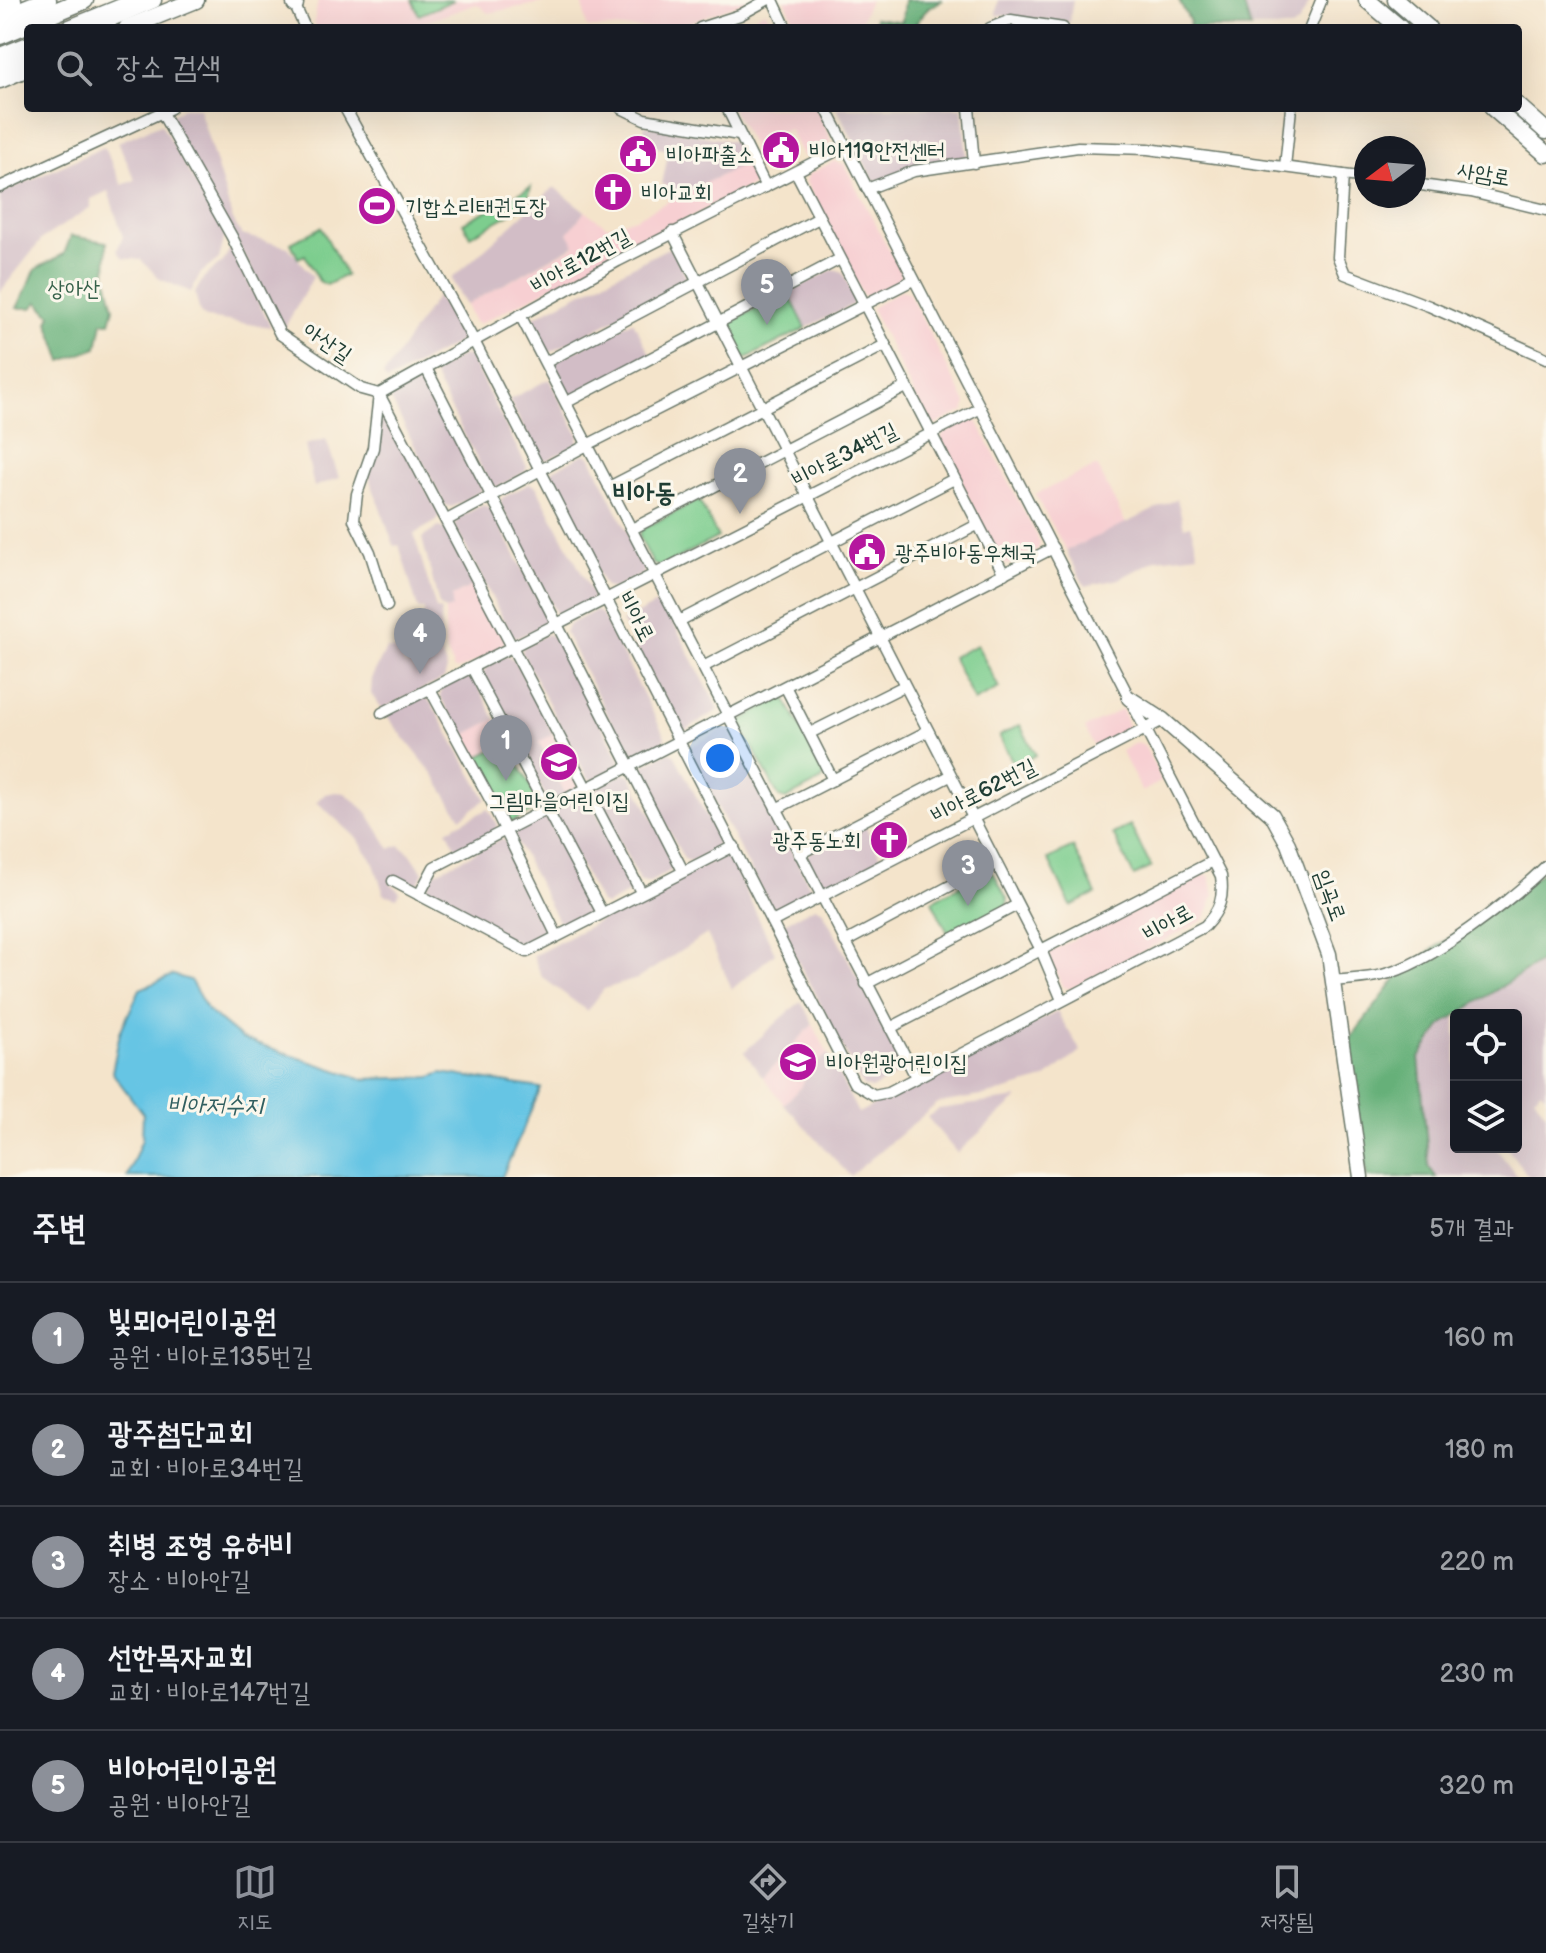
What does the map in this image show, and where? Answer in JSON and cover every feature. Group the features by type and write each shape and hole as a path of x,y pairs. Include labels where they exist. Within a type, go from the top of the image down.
{"highway":[{"path":"1,2 12,0"},
{"path":"0,19 47,0"},
{"path":"26,24 84,0"},
{"path":"0,35 24,25"}],"main road":[{"path":"97,24 153,0"},
{"path":"137,24 196,0"},
{"path":"1367,0 1395,24"},
{"path":"1396,0 1423,24"},
{"path":"0,66 24,56"},
{"path":"0,80 24,70"},
{"path":"1522,110 1546,131"},
{"name":"사암로","path":"1498,112 1546,154"},
{"name":"임곡로","path":"1129,698 1163,720 1272,815 1310,897 1329,954 1361,1177"}],"street":[{"path":"72,24 131,0"},
{"path":"712,24 740,15 767,0"},
{"path":"773,0 784,24"},
{"path":"1312,24 1322,0"},
{"path":"293,1 303,24"},
{"path":"1000,24 1011,20 1037,24"},
{"path":"0,53 24,44"},
{"path":"0,187 163,112"},
{"name":"아산길","path":"168,112 280,334 361,389 379,394"},
{"name":"비아로","path":"347,112 474,341 859,1089 882,1094 1205,926 1221,903 1223,890 1213,861 1146,728 828,112"},
{"path":"629,112 644,119 739,135"},
{"path":"729,112 766,187"},
{"path":"969,112 974,163"},
{"path":"1285,167 1291,112"},
{"name":"비아로12번길","path":"379,394 672,232 846,146"},
{"path":"867,189 914,171 1078,147 1112,147 1354,176"},
{"name":"비아로34번길","path":"796,172 929,433"},
{"path":"1343,175 1338,257 1345,274 1429,306 1546,358"},
{"name":"사암로","path":"1426,186 1471,192 1546,210"},
{"path":"546,362 819,218"},
{"path":"672,232 829,543 1041,950 1062,1000"},
{"path":"567,402 840,259"},
{"path":"447,520 589,444 913,280"},
{"path":"520,315 916,1077"},
{"path":"609,487 885,345"},
{"path":"426,368 683,871"},
{"path":"632,529 906,387"},
{"path":"379,394 641,892"},
{"path":"379,394 373,448 357,494 354,520 370,552 387,606"},
{"name":"비아로34번길","path":"382,713 979,409"},
{"path":"929,433 1004,574"},
{"path":"679,621 954,479"},
{"path":"703,667 977,525"},
{"path":"419,895 434,867 880,640 1053,548"},
{"path":"472,668 601,911"},
{"path":"810,733 904,686"},
{"path":"786,688 833,780"},
{"path":"430,689 506,831 557,936"},
{"name":"비아로62번길","path":"772,922 1163,720"},
{"path":"776,809 928,731"},
{"path":"799,854 950,776"},
{"path":"393,881 527,952 601,911 734,846"},
{"name":"비아로","path":"890,1028 1213,861"},
{"path":"845,942 995,862"},
{"path":"1333,981 1382,975 1424,958 1522,890 1546,866"},
{"path":"866,984 1017,905"}],"shaded area":[{"path":"318,0 557,0 488,13 477,4 420,24 314,22"},
{"path":"582,0 749,0 685,24 586,24"},
{"path":"785,0 870,0 860,24 795,24"},
{"path":"998,0 1073,0 1069,23 996,15"},
{"path":"1242,0 1311,0 1298,24 1250,24"},
{"path":"765,11 773,24 740,24"},
{"path":"177,112 200,112 233,220 242,235 288,247 313,277 284,329 169,118"},
{"path":"734,112 819,112 831,140 829,145 803,157 789,129 752,146"},
{"path":"839,112 962,112 967,157 874,182"},
{"path":"161,124 225,235 219,259 201,273 191,292 160,279 141,260 123,258 117,250 123,237 108,191 91,199 91,207 43,238 0,292 0,194 104,147 122,185 135,180 118,142"},
{"path":"645,125 731,141 741,146 749,162 684,193 662,184 669,150 641,144"},
{"path":"834,161 844,164 901,273 898,281 868,296 863,295 806,182 808,175"},
{"path":"749,162 756,177 755,184 479,324 474,322 466,305 575,246 568,233 585,211 607,226 636,218 669,201 665,185 684,193"},
{"path":"554,187 585,211 568,233 575,245 466,305 451,279"},
{"path":"231,247 271,327 206,318 200,313 195,293 204,277 223,262"},
{"path":"668,248 673,250 687,278 685,283 551,352 546,351 532,324 534,317"},
{"path":"832,270 842,272 855,298 852,305 806,328 788,293"},
{"path":"901,290 908,292 966,403 964,411 933,426 929,425 871,308"},
{"path":"437,296 462,335 461,341 387,381 383,376"},
{"path":"633,321 651,356 574,395 567,394 553,367 555,361"},
{"path":"464,355 470,357 527,467 525,472 497,487 490,485 434,376 436,370"},
{"path":"419,376 425,378 482,487 480,492 452,507 445,505 389,396 391,390"},
{"path":"549,379 579,436 577,444 547,460 539,457 509,400"},
{"path":"381,406 439,514 437,521 414,534 436,609 441,611 440,651 447,669 444,679 382,709 371,694 372,677 386,649 401,651 405,665 423,656 424,609 418,609 399,545 394,546 368,474"},
{"path":"970,419 977,421 1040,542 1038,550 1009,565 1002,563 940,442 943,434"},
{"path":"326,439 339,478 314,487 305,445"},
{"path":"584,454 590,456 645,567 643,574 613,589 605,587 550,478 553,470"},
{"path":"1097,466 1126,524 1066,551 1035,494"},
{"path":"529,484 536,486 593,595 591,601 562,615 556,613 500,504 502,498"},
{"path":"1177,499 1184,527 1191,525 1198,554 1157,559 1119,579 1085,586 1066,551"},
{"path":"483,505 491,508 547,617 545,624 519,637 511,635 455,526 457,518"},
{"path":"439,527 448,530 476,584 452,596 452,608 445,610 439,605 422,538"},
{"path":"476,584 505,640 501,648 461,669 454,669 445,647 445,610 451,608 452,596"},
{"path":"662,601 719,710 685,730 677,728 622,622"},
{"path":"595,611 601,613 665,736 662,745 637,758 629,756 565,633 568,625"},
{"path":"547,634 555,637 620,760 618,767 594,780 588,778 522,653 523,647"},
{"path":"506,655 515,660 553,734 539,742 566,795 554,801 547,799 483,675 486,667"},
{"path":"466,675 474,678 495,719 461,737 440,696 442,688"},
{"path":"423,695 432,704 486,799 461,818 433,774 386,715"},
{"path":"1122,709 1130,732 1095,749 1085,728"},
{"path":"495,719 507,742 473,760 461,737"},
{"path":"723,730 730,732 813,892 779,912 771,909 690,754 692,746"},
{"name":"그림마을어린이집","path":"553,734 578,782 576,789 566,795 539,741"},
{"path":"1137,742 1144,745 1162,781 1142,792 1121,751"},
{"path":"669,752 674,754 719,840 716,849 692,862 684,859 639,773 641,767"},
{"path":"624,773 630,775 675,861 672,870 648,883 640,881 595,795 597,788"},
{"path":"345,793 367,812 390,849 399,845 410,853 423,872 418,884 390,882 400,892 397,898 384,894 374,864 358,839 317,802 325,794"},
{"path":"583,795 588,796 633,882 631,892 606,905 600,903 554,814 555,809"},
{"path":"488,809 497,825 494,832 458,851 447,830"},
{"path":"543,817 548,819 593,905 590,914 566,927 560,925 514,837 515,832"},
{"path":"864,824 883,861 830,888 820,886 806,861 809,853"},
{"path":"501,839 506,841 551,932 524,948 425,893 433,874"},
{"path":"724,855 732,863 775,953 732,989 707,934 637,979 604,989 587,1011 542,977 533,956"},
{"path":"1205,874 1210,876 1214,896 1204,920 1070,989 1062,986 1049,957 1051,951"},
{"path":"815,907 822,909 904,1067 902,1072 871,1089 863,1086 782,931 784,923"},
{"path":"1546,958 1546,1096 1542,1090 1534,1097 1546,1114 1546,1177 1529,1177 1511,1153 1522,1153 1522,1009 1466,1009"},
{"path":"801,1001 813,1024 763,1077 744,1052"},
{"path":"1057,1012 1081,1051 1045,1079 988,1095 938,1103 850,1176 784,1104 801,1087 811,1068 828,1054 858,1113"},
{"path":"1450,1019 1450,1153 1500,1153 1518,1177 1436,1177 1429,1167 1419,1058 1443,1024"},
{"name":"비아원광어린이집","path":"813,1024 828,1054 811,1068 801,1087 784,1104 763,1077"},
{"path":"1018,1098 957,1153 927,1117 939,1109"}],"green space":[{"path":"412,0 454,0 419,15"},
{"path":"904,0 943,0 929,7 915,24 874,24 875,18 902,22"},
{"path":"1179,0 1242,0 1250,24 1190,24"},
{"path":"531,187 526,205 470,236 463,223"},
{"path":"321,227 346,275 327,285 319,281 305,255 298,258 291,243"},
{"name":"상아산","path":"71,236 107,242 106,275 114,308 110,322 102,322 97,348 62,361 48,322 51,315 38,302 32,308 17,308 36,269 64,254"},
{"path":"788,293 806,328 747,358 742,357 727,329 730,322"},
{"path":"699,500 718,537 661,567 653,564 639,536 642,529"},
{"path":"977,645 999,688 974,701 952,657"},
{"path":"780,697 786,700 825,772 822,780 786,799 779,797 739,722"},
{"path":"1020,725 1036,755 1015,766 999,736"},
{"path":"507,742 539,802 537,809 512,822 505,820 473,760"},
{"path":"1130,825 1151,867 1134,876 1113,834"},
{"path":"1073,847 1096,894 1071,906 1048,859"},
{"path":"1546,870 1546,958 1466,1009 1450,1009 1450,1020 1443,1024 1419,1058 1429,1167 1436,1177 1367,1177 1348,1047 1351,1038 1402,971"},
{"path":"987,871 994,874 1008,900 1006,907 950,937 932,901"}],"water":[{"name":"비아저수지","path":"173,975 190,980 208,1011 242,1039 363,1079 431,1077 442,1073 541,1088 502,1177 127,1177 142,1139 143,1114 112,1072 120,1032 140,989"}],"place":[{"name":"비아119안전센터","path":"781,150"},
{"name":"비아파출소","path":"638,154"},
{"name":"비아교회","path":"613,192"},
{"name":"기합소리태권도장","path":"377,206"},
{"name":"비아어린이공원","path":"767,325"},
{"name":"광주첨단교회","path":"740,514"},
{"name":"광주비아동우체국","path":"867,552"},
{"name":"선한목자교회","path":"420,674"},
{"name":"그림마을어린이집","path":"559,762"},
{"name":"빛뫼어린이공원","path":"506,781"},
{"name":"광주동노회","path":"889,840"},
{"name":"취병 조형 유허비","path":"968,906"},
{"name":"비아원광어린이집","path":"798,1062"}],"district":[{"name":"비아동","path":"644,492"}]}
